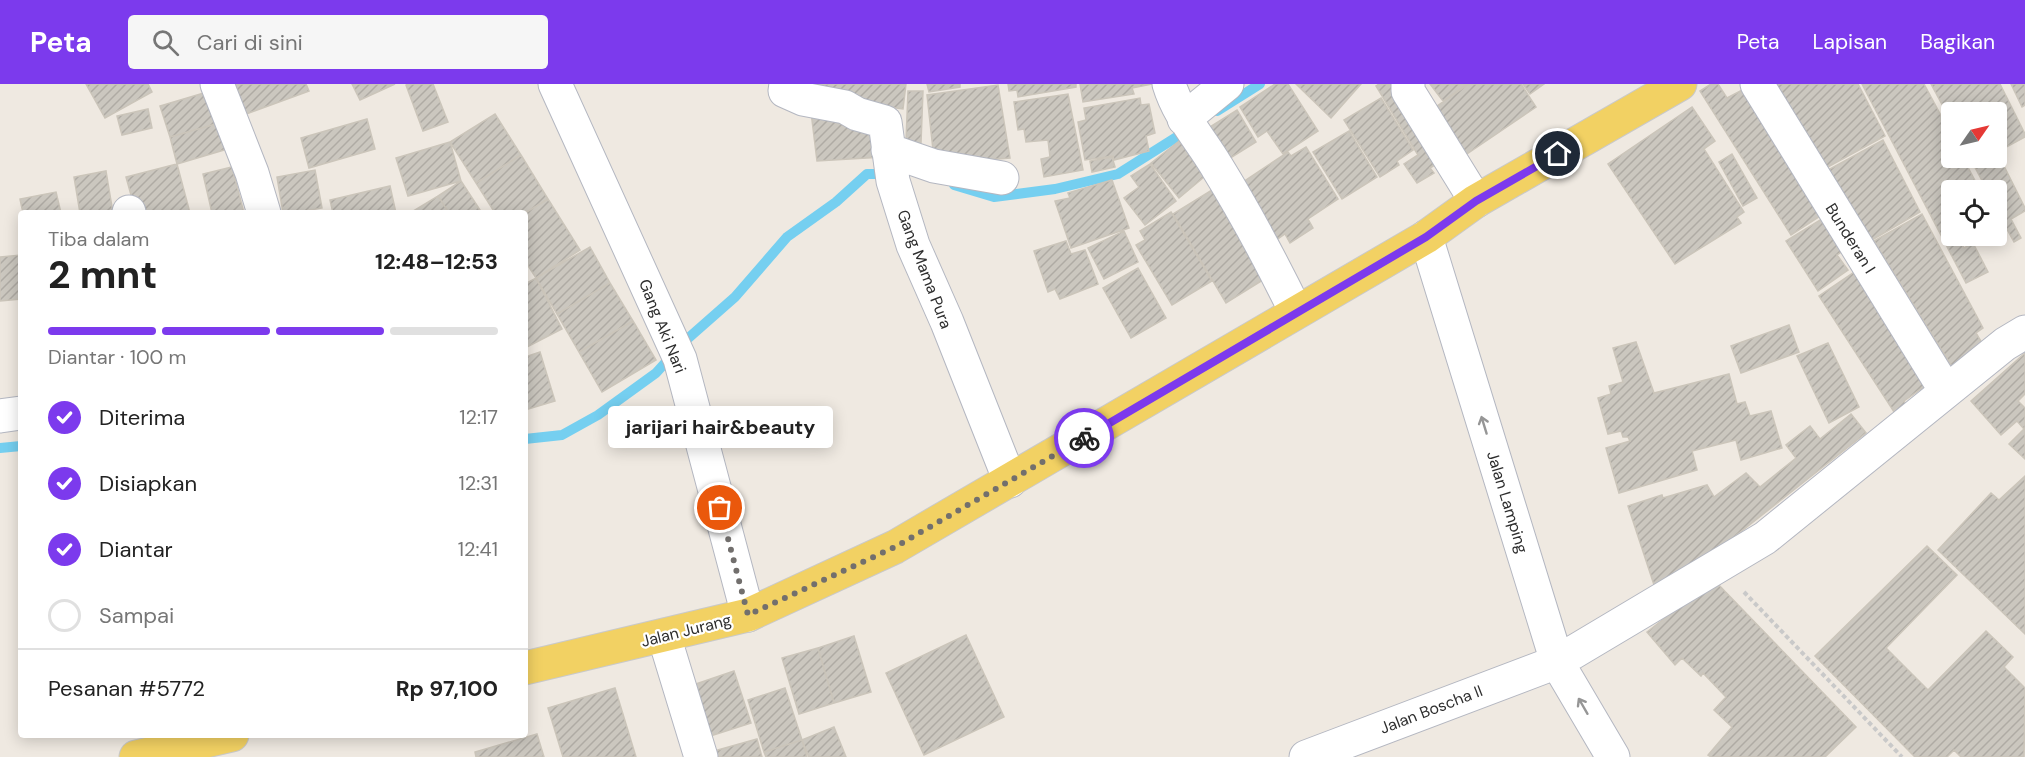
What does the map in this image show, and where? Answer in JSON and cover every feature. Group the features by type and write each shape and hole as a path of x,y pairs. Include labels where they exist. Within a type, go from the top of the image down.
{"main road":[{"name":"Jalan Jurang","path":"528,667 748,615 895,547 1426,237 1476,201 1680,84"},
{"path":"136,757 219,738"}],"street":[{"path":"217,84 252,173 263,210"},
{"name":"Gang Aki Nari","path":"555,84 680,359 748,615"},
{"name":"Gang Mama Pura","path":"786,84 785,91 803,99 845,107 857,114 885,122 893,181 913,245 1010,481"},
{"path":"1169,84 1175,103 1224,178 1296,312"},
{"path":"1184,119 1227,84"},
{"path":"1408,84 1408,91 1476,201"},
{"name":"Bunderan I","path":"1757,84 1946,391"},
{"path":"888,150 934,166 1002,178"},
{"name":"Jalan Lamping","path":"1426,237 1557,662 1612,757"},
{"name":"Jalan Boscha II","path":"1306,757 1557,662 1765,538 2005,344 2025,332"},
{"path":"0,416 18,413"},
{"path":"664,636 701,757"}],"path":[{"path":"1718,566 1902,757"}],"building":[{"path":"86,84 148,84 152,92 105,118"},
{"path":"235,84 306,84 309,91 246,114"},
{"path":"352,84 395,84 360,100"},
{"path":"433,84 448,122 423,131 406,85"},
{"path":"790,84 906,84 903,109 828,99"},
{"path":"927,84 960,84 960,87 929,92"},
{"path":"1008,84 1076,84 1076,87 1018,97 1017,90 1009,91"},
{"path":"1080,84 1152,84 1132,88 1134,94 1083,102"},
{"path":"1275,84 1288,84 1318,131 1283,154 1267,131 1258,137 1240,107"},
{"path":"1296,84 1361,84 1331,118"},
{"path":"1393,84 1444,159 1430,168 1434,173 1417,183 1404,164 1418,155 1376,86"},
{"path":"1430,84 1467,84 1443,101"},
{"path":"1469,84 1521,84 1536,107 1458,160 1427,113"},
{"path":"1523,84 1544,84 1530,94"},
{"path":"1711,84 1718,84 1727,98 1748,87 1831,209 1791,235 1700,91"},
{"path":"1767,84 1858,84 1885,136 1826,168"},
{"path":"1862,84 1924,84 1941,116 1941,168 1968,168 1975,180 1941,180 1941,235"},
{"path":"1931,84 2000,84 2025,137 2007,147 2007,102 1941,103"},
{"path":"2011,84 2025,84 2025,105 2022,107"},
{"path":"998,85 1010,158 946,163 934,159 927,95"},
{"path":"214,90 223,122 170,137 160,106"},
{"path":"908,91 923,91 921,143 906,141"},
{"path":"1068,94 1083,170 1044,177 1041,159 1050,157 1048,140 1026,142 1024,129 1018,130 1014,102"},
{"path":"1140,98 1141,105 1149,104 1155,133 1146,136 1149,151 1114,160 1113,156 1085,160 1078,122 1086,120 1084,108"},
{"path":"1381,98 1413,150 1397,161 1399,165 1380,177 1344,120"},
{"path":"1692,107 1715,141 1704,149 1744,212 1737,217 1741,223 1675,264 1608,164"},
{"path":"148,109 152,128 122,135 117,116"},
{"path":"1237,110 1256,142 1224,162 1205,130"},
{"path":"811,112 879,124 883,157 817,161"},
{"path":"495,114 521,155 476,183 450,142"},
{"path":"367,119 375,149 309,168 301,138"},
{"path":"223,122 231,148 177,164 170,137"},
{"path":"1349,131 1377,177 1342,199 1313,152"},
{"path":"1183,138 1210,172 1179,198 1151,163"},
{"path":"1883,140 1920,212 1872,240 1828,170"},
{"path":"450,142 461,181 408,196 396,158"},
{"path":"1306,147 1338,199 1308,219 1313,228 1290,243 1285,234 1272,243 1237,186 1288,152 1291,156"},
{"path":"1732,154 1757,198 1743,206 1719,162"},
{"path":"521,155 548,199 528,211 493,210 476,183"},
{"path":"1112,157 1115,167 1092,172 1090,161"},
{"path":"177,164 189,210 135,210 126,177"},
{"path":"1150,164 1176,201 1145,225 1124,198 1139,187 1131,176"},
{"path":"232,167 243,210 211,210 203,174"},
{"path":"1975,168 2005,168 2025,208 2025,211 2011,219 2021,238 2014,242 2007,229 2007,180 1982,180"},
{"path":"315,170 322,208 282,210 277,177"},
{"path":"106,171 112,210 80,210 74,177"},
{"path":"1112,180 1129,228 1071,248 1055,201 1070,198 1068,193"},
{"path":"461,181 480,210 447,210 438,196"},
{"path":"1220,185 1274,273 1226,303 1173,214"},
{"path":"390,186 395,210 332,210 330,200"},
{"path":"56,192 60,210 22,210 20,199"},
{"path":"438,196 447,210 415,210"},
{"path":"548,199 580,250 536,278 528,266 528,211"},
{"path":"1171,212 1212,281 1172,305 1136,245 1145,240 1140,231"},
{"path":"1833,212 1849,247 1837,255 1848,270 1818,291 1786,241"},
{"path":"1922,214 1983,328 1976,333 1985,348 1954,370 1874,241"},
{"path":"1124,231 1138,262 1104,279 1088,248"},
{"path":"1066,241 1071,254 1085,250 1098,284 1060,299 1055,289 1048,292 1034,251"},
{"path":"1947,246 1963,246 1964,248 1975,246 1988,272 1966,283"},
{"path":"590,247 610,283 557,314 536,278"},
{"path":"18,255 18,299 0,301 0,257"},
{"path":"1866,264 1932,381 1904,401 1907,407 1896,415 1819,296"},
{"path":"1138,268 1166,318 1131,338 1103,288"},
{"path":"536,278 562,329 528,346 528,282"},
{"path":"610,283 633,321 579,352 557,314"},
{"path":"633,321 656,360 602,392 579,352"},
{"path":"1789,325 1799,352 1741,373 1731,346"},
{"path":"1636,342 1654,393 1729,374 1737,404 1745,402 1750,416 1771,411 1782,448 1741,460 1736,440 1692,451 1697,470 1619,493 1606,448 1630,441 1628,437 1623,437 1621,431 1608,434 1598,398 1611,394 1609,386 1623,382 1613,348"},
{"path":"1828,343 1859,407 1829,423 1797,356"},
{"path":"540,352 555,401 528,409 528,356"},
{"path":"2025,353 2025,394 2018,401 2025,408 2025,459 2009,444 2024,429 2017,421 2001,435 1971,401"},
{"path":"1851,414 1866,433 1658,597 1628,506 1662,495 1663,498 1707,485 1714,497 1746,473 1760,487 1796,458 1786,445 1810,426 1820,439"},
{"path":"2025,476 2025,634 1938,550 1991,493 1999,500"},
{"path":"1927,546 1957,575 1886,648 1928,690 1986,631 2013,657 2004,667 2025,688 2024,757 1961,757 1954,750 1947,757 1915,757 1815,656"},
{"path":"1714,580 1856,727 1825,757 1711,757 1708,755 1732,727 1714,710 1726,697 1703,673 1701,676 1682,658 1675,665 1647,632"},
{"path":"966,635 1004,717 924,755 886,673"},
{"path":"854,636 871,692 834,703 818,648"},
{"path":"818,648 834,703 799,714 782,658"},
{"path":"734,671 751,723 704,738 687,687"},
{"path":"615,688 636,757 563,757 548,708"},
{"path":"785,688 802,740 764,752 748,700"},
{"path":"834,727 846,757 809,757 802,740"},
{"path":"537,734 544,757 476,757 475,752"},
{"path":"757,739 762,757 715,757 714,751"},
{"path":"802,740 807,757 766,757 764,752"}],"waterway":[{"path":"1217,111 1260,84"},
{"path":"954,185 994,197 1055,189 1118,174 1183,133"},
{"path":"685,341 735,297 787,237 836,202 867,174 878,174"},
{"path":"528,439 562,435 598,415 656,373 665,363"},
{"path":"0,448 18,446"}],"way so far":[{"path":"720,508 748,615 895,547 1084,438"}],"place":[{"name":"jarijari hair&beauty","path":"720,508"}],"route":[{"path":"1084,438 1426,237 1476,201 1558,154"}]}
